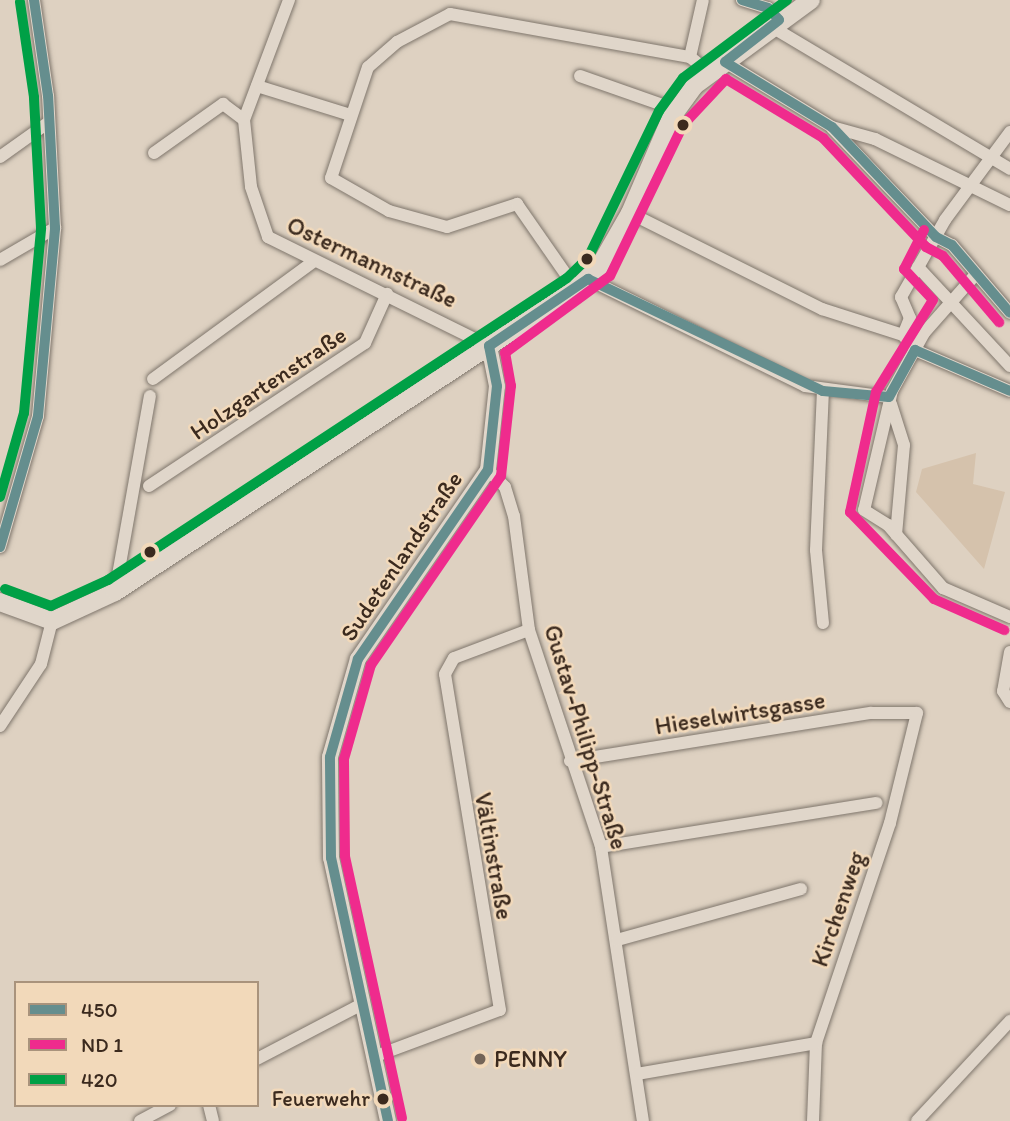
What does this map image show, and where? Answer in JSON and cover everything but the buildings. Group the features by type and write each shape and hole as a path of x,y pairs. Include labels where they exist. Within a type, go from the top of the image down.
{"main road":[{"path":"0,602 52,621 115,592 582,284 631,213 677,110 710,73 811,0"}],"street":[{"path":"0,547 38,416 55,229 49,122 34,0"},
{"path":"154,153 223,104 244,120 289,0"},
{"path":"690,57 703,0"},
{"path":"743,0 768,8 776,23 1010,169"},
{"path":"710,73 690,57 513,27 450,7 376,59 363,76 331,178 340,187 389,211 447,227 517,204 582,284 823,391 889,397"},
{"path":"725,62 832,127 936,237 976,274 1010,313"},
{"path":"580,76 590,85 677,110"},
{"path":"257,86 350,116"},
{"name":"Ostermannstraße","path":"244,120 261,224 268,237 489,346"},
{"path":"0,157 49,122"},
{"path":"832,127 875,139 1010,205"},
{"path":"903,335 910,318 901,297 970,185 1010,132"},
{"path":"631,213 822,309 903,335 915,350 1010,391"},
{"path":"0,260 55,229"},
{"path":"153,379 314,261"},
{"path":"918,267 951,298 1010,366"},
{"path":"976,274 951,298 915,350 889,397 864,510 896,535 943,588 1010,617"},
{"name":"Holzgartenstraße","path":"149,486 365,343 387,294"},
{"name":"Sudetenlandstraße","path":"388,1121 331,858 330,757 358,659 488,470 497,386 489,346"},
{"path":"823,391 816,550 823,623"},
{"path":"115,592 150,396"},
{"path":"889,397 904,445 896,535"},
{"name":"Gustav-Philipp-Straße","path":"488,470 505,487 514,516 529,630 570,761 601,847 643,1121"},
{"path":"0,726 41,664 52,621"},
{"name":"Vältinstraße","path":"376,1056 500,1010 445,674 454,658 529,630"},
{"path":"1010,652 1003,691 1010,702"},
{"name":"Hieselwirtsgasse","path":"570,761 871,713 917,713"},
{"name":"Kirchenweg","path":"813,1121 816,1043 890,823 917,713"},
{"path":"601,847 877,803"},
{"path":"617,940 801,889"},
{"path":"259,1058 362,1004"},
{"path":"917,1121 1010,1021"},
{"path":"637,1074 816,1043"},
{"path":"140,1121 166,1107"}],"shaded area":[{"path":"976,453 973,484 1005,492 984,569 916,492 922,469"}],"transit line":[{"name":"450","path":"0,547 38,416 55,228 48,96 34,0"},
{"name":"450","path":"742,0 768,8 779,20 725,62 832,127 936,237 952,245 1010,313"},
{"name":"420","path":"5,589 51,606 108,580 567,278 588,258 659,111 683,78 787,0"},
{"name":"420","path":"0,497 24,413 41,228 34,97 20,2"},
{"path":"402,1118 345,856 344,759 371,665 501,476 511,386 505,353 610,276 683,125 726,79 823,138 926,247 943,256 999,322"},
{"path":"924,230 904,269 933,300 876,392 850,512 934,599 1004,630"},
{"name":"450","path":"388,1121 331,858 330,757 358,659 488,470 497,386 489,346 588,279 823,391 889,397 915,350 1010,391"}],"place":[{"name":"PENNY","path":"480,1059"},
{"name":"Feuerwehr","path":"383,1099"}]}
